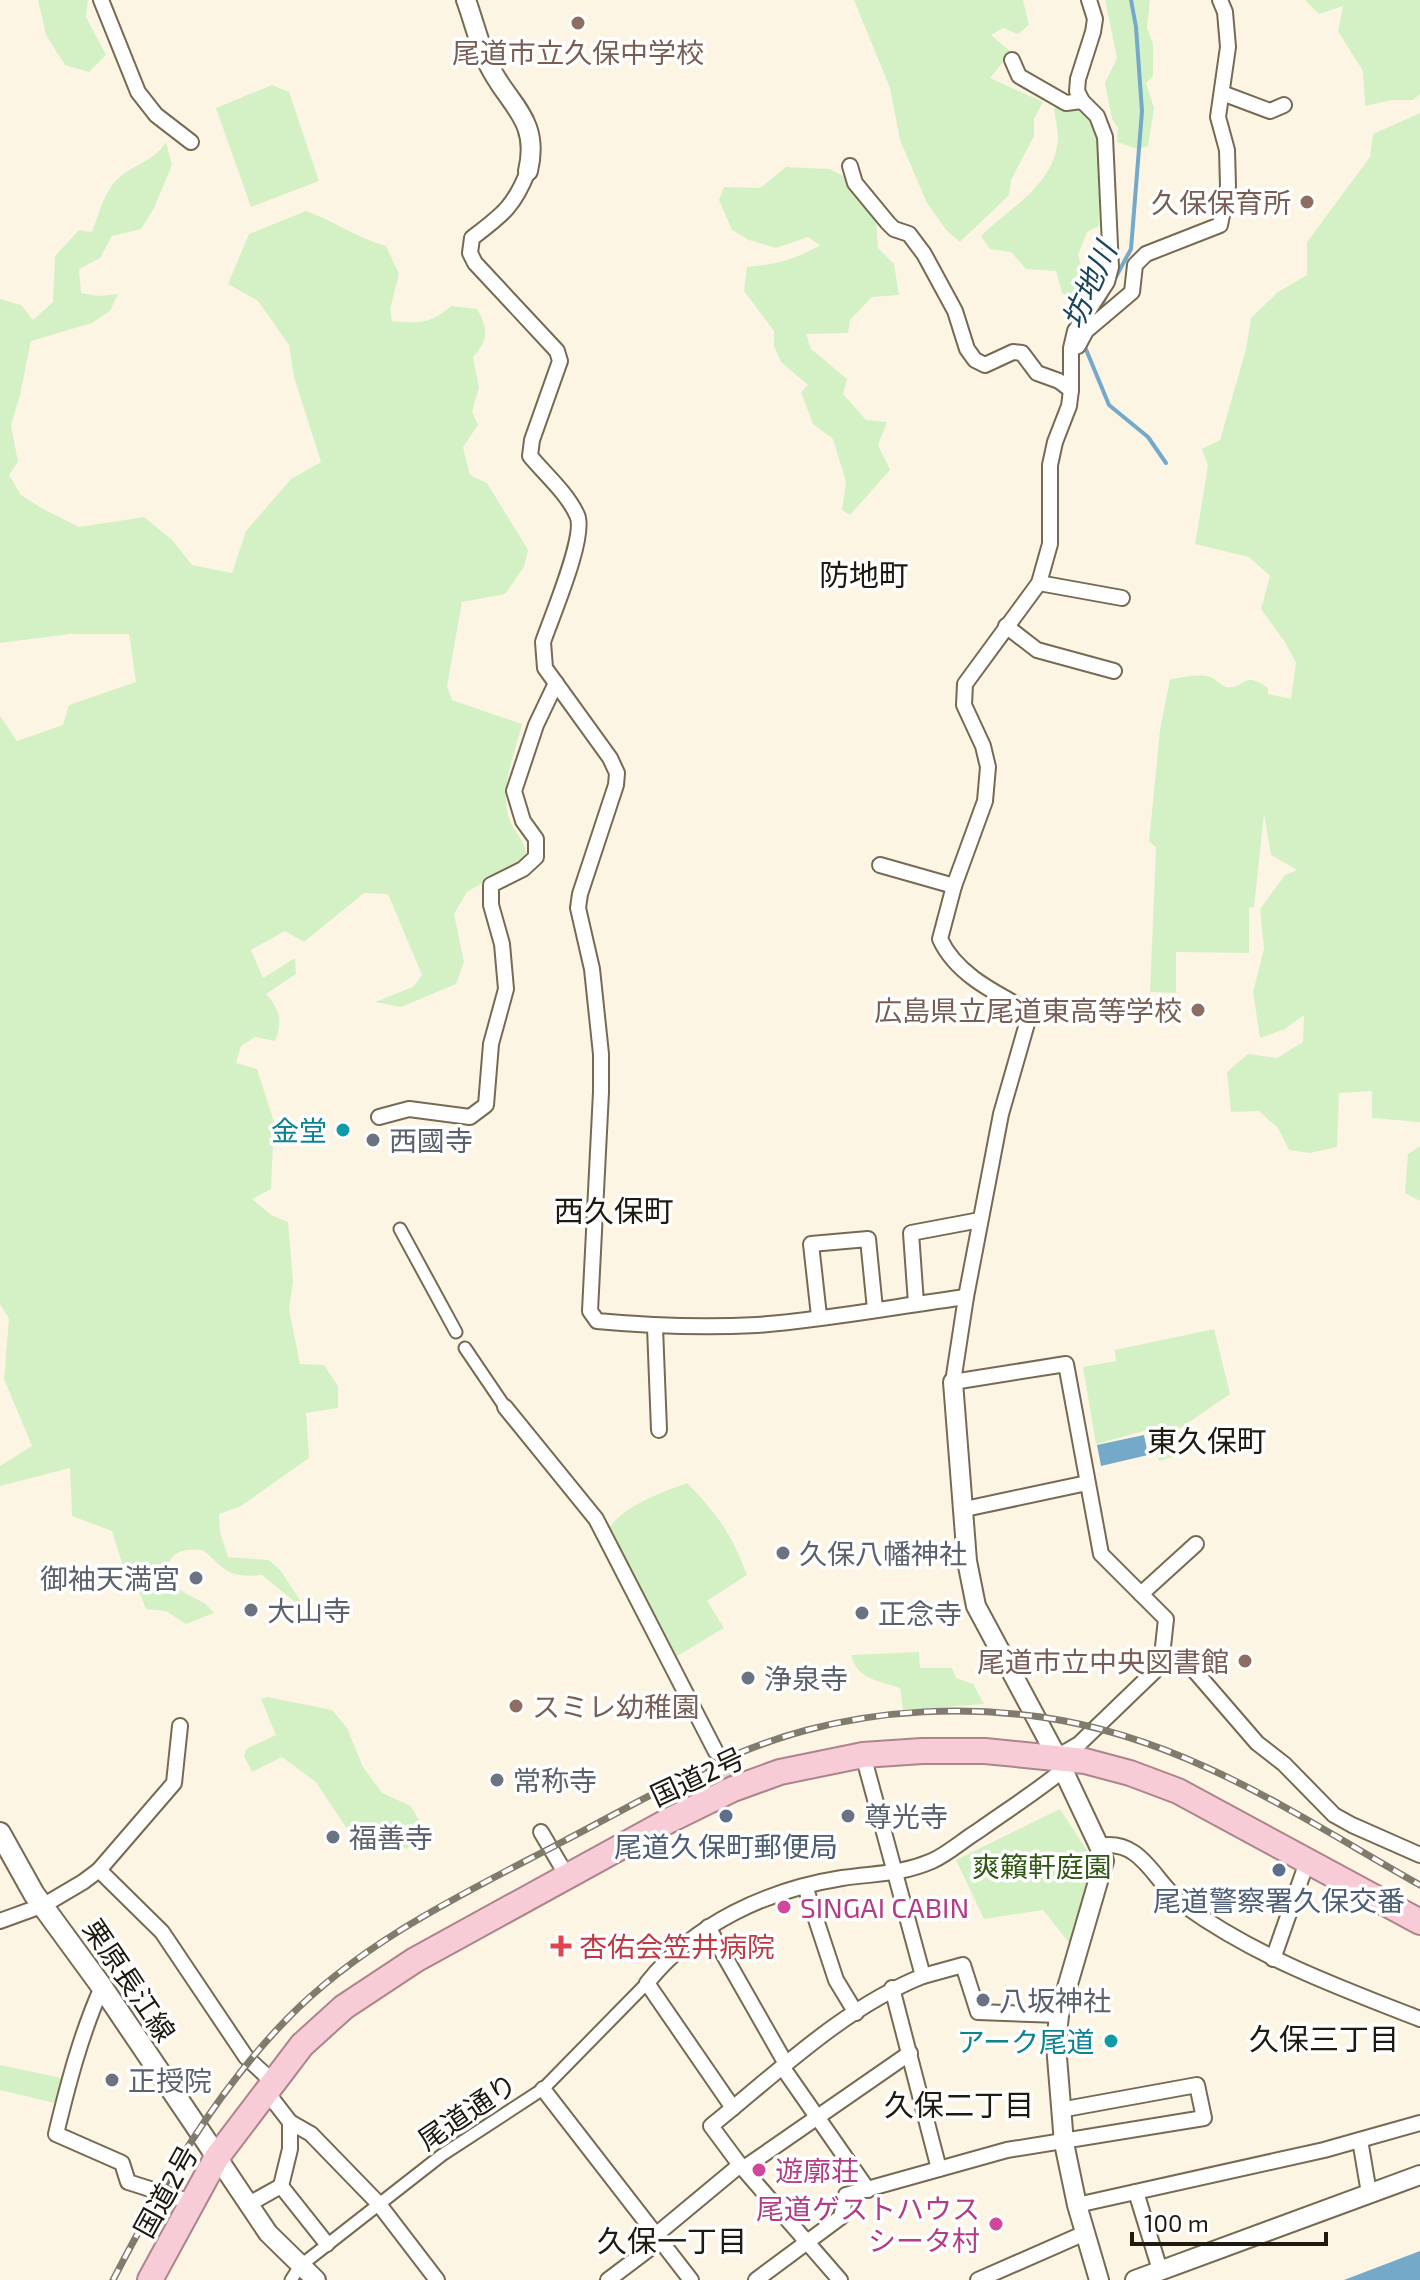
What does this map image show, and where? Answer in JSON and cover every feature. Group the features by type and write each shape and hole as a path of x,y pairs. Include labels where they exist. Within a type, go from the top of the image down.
{"highway":[{"name":"国道2号","path":"150,2280 217,2157 302,2045 367,1990 428,1952 730,1783 863,1755 956,1750 1130,1773 1178,1791 1420,1922"}],"main road":[{"name":"栗原長江線","path":"0,1833 34,1894 102,1987 217,2157"}],"street":[{"path":"101,0 138,92 156,115 191,142"},
{"path":"466,0 485,59 499,85 519,110 533,149 519,194 506,211 472,238 470,253 475,263 557,351 560,361 532,440 530,456 579,518 575,552 543,642 545,668 610,758 617,773 578,908 592,969 601,1054 590,1311 597,1321 655,1327 761,1324 966,1297"},
{"path":"1089,0 1095,19 1077,91 1097,116 1105,137 1111,267 1107,282 1075,331 1071,348 1071,390 1050,465 1050,544 1039,583 965,684 964,705 983,746 988,767 985,801 954,886 940,939 958,967 998,995 1027,1010 1028,1020 1001,1114 953,1382 967,1561 976,1606 1060,1764 1099,1846 1103,1867 1059,2015 1056,2045 1064,2143 1077,2205 1099,2280"},
{"path":"1071,348 1078,346 1086,331 1132,292 1135,265 1146,254 1220,225 1228,186 1227,150 1218,117 1228,47 1225,12 1220,0"},
{"path":"1012,60 1019,76 1066,103 1082,101"},
{"path":"1222,93 1270,111 1284,105"},
{"path":"850,166 855,183 888,223 894,229 909,234 924,254 955,311 967,349 975,360 985,365 1013,352 1022,353 1037,373 1059,381 1071,390"},
{"path":"1039,583 1122,598"},
{"path":"1006,626 1037,650 1114,671"},
{"path":"379,1117 409,1109 470,1117 486,1105 491,1044 506,989 502,944 491,905 491,885 523,869 536,857 536,839 523,821 514,791 536,725 556,683"},
{"path":"880,865 954,886"},
{"path":"916,1303 911,1233 980,1220"},
{"path":"400,1229 456,1332"},
{"path":"819,1316 811,1244 868,1239 875,1309"},
{"path":"655,1327 659,1430"},
{"path":"465,1348 505,1407 596,1519 716,1752"},
{"path":"953,1382 1066,1364 1101,1554 1166,1619 1161,1665"},
{"path":"965,1509 1087,1483"},
{"path":"1141,1594 1196,1544"},
{"path":"733,2108 647,1983 668,1957 708,1927 751,1903 842,1878 896,1874 935,1860 1060,1764 1161,1665 1187,1662 1257,1743 1284,1764 1334,1815 1420,1855"},
{"path":"0,1921 44,1905 99,1870 174,1783 180,1726"},
{"path":"863,1755 923,1976"},
{"path":"541,1832 567,1876"},
{"path":"1099,1846 1120,1844 1133,1850 1180,1901 1224,1933 1273,1959 1420,2019"},
{"path":"1273,1959 1307,1862"},
{"path":"99,1870 162,1932 246,2057 270,2086 290,2122 290,2149 281,2186 249,2204"},
{"path":"805,1886 836,1980 856,2013"},
{"path":"708,1927 784,2066 868,2190"},
{"path":"840,2280 711,2126 784,2066 856,2013 892,1988 923,1976 963,1965 978,2012 1059,2015"},
{"name":"尾道通り","path":"296,2273 327,2244 442,2155 543,2089 647,1983"},
{"path":"102,1987 68,2083 56,2134 122,2163 128,2182 191,2202"},
{"path":"892,1988 939,2169"},
{"path":"608,2280 742,2166 910,2053"},
{"path":"756,2280 841,2217 846,2195 1007,2150 1204,2118 1197,2085 1060,2110"},
{"path":"543,2089 691,2280"},
{"path":"290,2122 311,2134 378,2203 437,2280"},
{"path":"1077,2205 1360,2140 1420,2123"},
{"path":"1360,2140 1369,2193"},
{"path":"217,2157 296,2273 316,2280"},
{"path":"1135,2280 1420,2175"},
{"path":"281,2186 327,2244"},
{"path":"1136,2192 1160,2270"},
{"path":"978,2280 1085,2233"}],"green space":[{"path":"38,0 88,0 86,17 106,55 89,72 65,65 46,35"},
{"path":"854,0 1023,0 1029,25 1018,34 1003,28 991,35 1011,52 990,78 1043,102 1034,119 1034,136 1011,180 1009,195 960,242 947,231 927,203 900,140 890,88"},
{"path":"1105,0 1150,0 1147,27 1153,44 1153,76 1146,83 1154,108 1148,146 1138,149 1117,142 1118,128 1112,119 1105,83 1117,58"},
{"path":"1305,0 1420,0 1420,94 1413,100 1392,100 1365,106 1363,71 1338,31 1343,6 1319,14"},
{"path":"272,85 289,92 319,181 251,207 216,108"},
{"path":"1076,107 1091,115 1100,139 1099,226 1087,232 1078,255 1087,286 1080,305 1062,293 1056,271 1026,269 1011,252 990,249 981,236 1029,194 1048,170 1058,139 1054,108"},
{"path":"1420,113 1420,1122 1372,1118 1372,1091 1339,1093 1337,1147 1310,1153 1289,1150 1278,1128 1259,1111 1231,1112 1227,1072 1248,1054 1277,1058 1303,1042 1304,1015 1285,1029 1260,1038 1253,992 1264,949 1260,909 1285,875 1297,870 1271,855 1264,814 1254,907 1249,908 1249,953 1176,952 1176,993 1150,992 1156,847 1149,842 1160,730 1170,679 1206,676 1226,687 1254,680 1268,688 1268,694 1291,699 1296,663 1261,609 1270,576 1249,557 1195,544 1208,466 1202,449 1220,440 1246,349 1251,318 1278,292 1307,275 1307,242 1370,157 1373,134"},
{"path":"166,142 172,165 154,208 141,229 112,236 100,258 79,269 81,293 99,296 118,294 110,311 92,323 31,341 11,425 18,462 9,475 21,495 79,527 144,517 172,540 192,565 232,573 246,531 291,479 321,462 294,377 289,345 258,301 228,284 249,234 306,211 386,246 399,274 390,309 392,321 424,321 451,306 477,309 485,334 482,345 473,357 479,387 472,412 478,425 463,447 470,475 487,483 528,550 524,567 505,594 462,602 447,686 452,700 522,724 509,771 506,807 523,842 527,863 467,892 454,914 464,962 456,984 401,1007 375,1002 413,987 422,975 388,894 364,893 304,942 285,931 251,950 263,978 295,958 296,974 266,994 279,1016 275,1041 255,1037 241,1046 236,1063 257,1069 274,1122 271,1189 252,1199 271,1215 288,1222 293,1282 289,1309 300,1364 324,1365 338,1386 338,1408 306,1413 309,1458 241,1506 219,1514 220,1532 228,1557 269,1560 281,1571 315,1624 304,1624 295,1602 262,1575 228,1572 203,1550 176,1554 167,1568 176,1588 206,1604 214,1613 186,1624 166,1611 146,1609 136,1584 122,1563 112,1531 72,1516 70,1468 0,1486 0,1466 32,1446 4,1379 9,1319 0,1304 0,716 17,741 63,725 69,705 136,682 129,634 70,634 0,643 0,299 21,305 33,320 53,302 55,256 79,230 92,232 115,181 157,153"},
{"path":"786,167 829,169 842,175 876,220 878,248 894,264 899,295 872,297 850,320 848,333 806,334 811,349 847,379 843,394 866,420 887,422 878,445 890,470 850,515 842,510 846,482 833,439 813,424 801,392 808,385 781,362 774,346 774,331 744,291 747,267 785,260 820,245 808,237 776,248 749,240 732,230 719,200 724,187 760,188"},
{"path":"1420,1146 1420,1201 1405,1193 1408,1154"},
{"path":"1214,1329 1230,1394 1172,1434 1176,1456 1159,1461 1151,1429 1096,1444 1083,1367 1116,1361 1115,1350"},
{"path":"687,1483 723,1525 747,1575 707,1601 724,1628 677,1656 609,1529 633,1507"},
{"path":"919,1652 920,1668 952,1668 956,1678 973,1684 984,1704 903,1710 900,1688 864,1674 851,1655"},
{"path":"267,1697 332,1710 347,1728 363,1767 382,1793 411,1806 428,1838 415,1850 410,1845 398,1852 380,1844 370,1850 355,1833 347,1829 316,1782 282,1757 252,1772 244,1756 246,1749 276,1735 261,1699"},
{"name":"爽籟軒庭園","path":"1060,1809 1097,1866 1071,1945 1043,1910 984,1919 956,1860"},
{"path":"0,2065 66,2079 59,2104 0,2090"}],"water":[{"path":"1144,1435 1148,1455 1101,1466 1097,1445"},
{"path":"1420,2251 1420,2280 1344,2280"}],"waterway":[{"name":"坊地川","path":"1112,284 1131,249 1142,111 1131,0"},
{"name":"坊地川","path":"1097,316 1108,292"},
{"name":"坊地川","path":"1085,347 1109,405 1148,437 1166,463"}],"tunnel":[{"path":"716,1752 727,1777"}],"railway":[{"path":"113,2280 190,2143 235,2079 287,2019 349,1965 454,1899 682,1779 743,1751 807,1730 894,1714 953,1711 1041,1717 1094,1727 1144,1742 1238,1783 1420,1885"}],"place":[{"name":"尾道市立久保中学校","path":"578,23"},
{"name":"久保保育所","path":"1307,202"},
{"name":"広島県立尾道東高等学校","path":"1198,1010"},
{"name":"金堂","path":"343,1130"},
{"name":"西國寺","path":"373,1140"},
{"name":"久保八幡神社","path":"783,1553"},
{"name":"御袖天満宮","path":"196,1578"},
{"name":"大山寺","path":"251,1610"},
{"name":"正念寺","path":"862,1613"},
{"name":"尾道市立中央図書館","path":"1245,1661"},
{"name":"浄泉寺","path":"748,1678"},
{"name":"スミレ幼稚園","path":"516,1706"},
{"name":"常称寺","path":"497,1780"},
{"name":"尾道久保町郵便局","path":"726,1816"},
{"name":"尊光寺","path":"848,1816"},
{"name":"福善寺","path":"333,1837"},
{"name":"尾道警察署久保交番","path":"1279,1870"},
{"name":"SINGAI CABIN","path":"784,1907"},
{"name":"杏佑会笠井病院","path":"561,1946"},
{"name":"八坂神社","path":"983,2000"},
{"name":"アーク尾道","path":"1111,2041"},
{"name":"正授院","path":"112,2080"},
{"name":"遊廓荘","path":"759,2170"},
{"name":"尾道ゲストハウス シータ村","path":"996,2224"}],"district":[{"name":"防地町","path":"864,574"},
{"name":"西久保町","path":"614,1210"},
{"name":"東久保町","path":"1207,1440"},
{"name":"久保三丁目","path":"1324,2038"},
{"name":"久保二丁目","path":"959,2104"},
{"name":"久保一丁目","path":"672,2240"}]}
